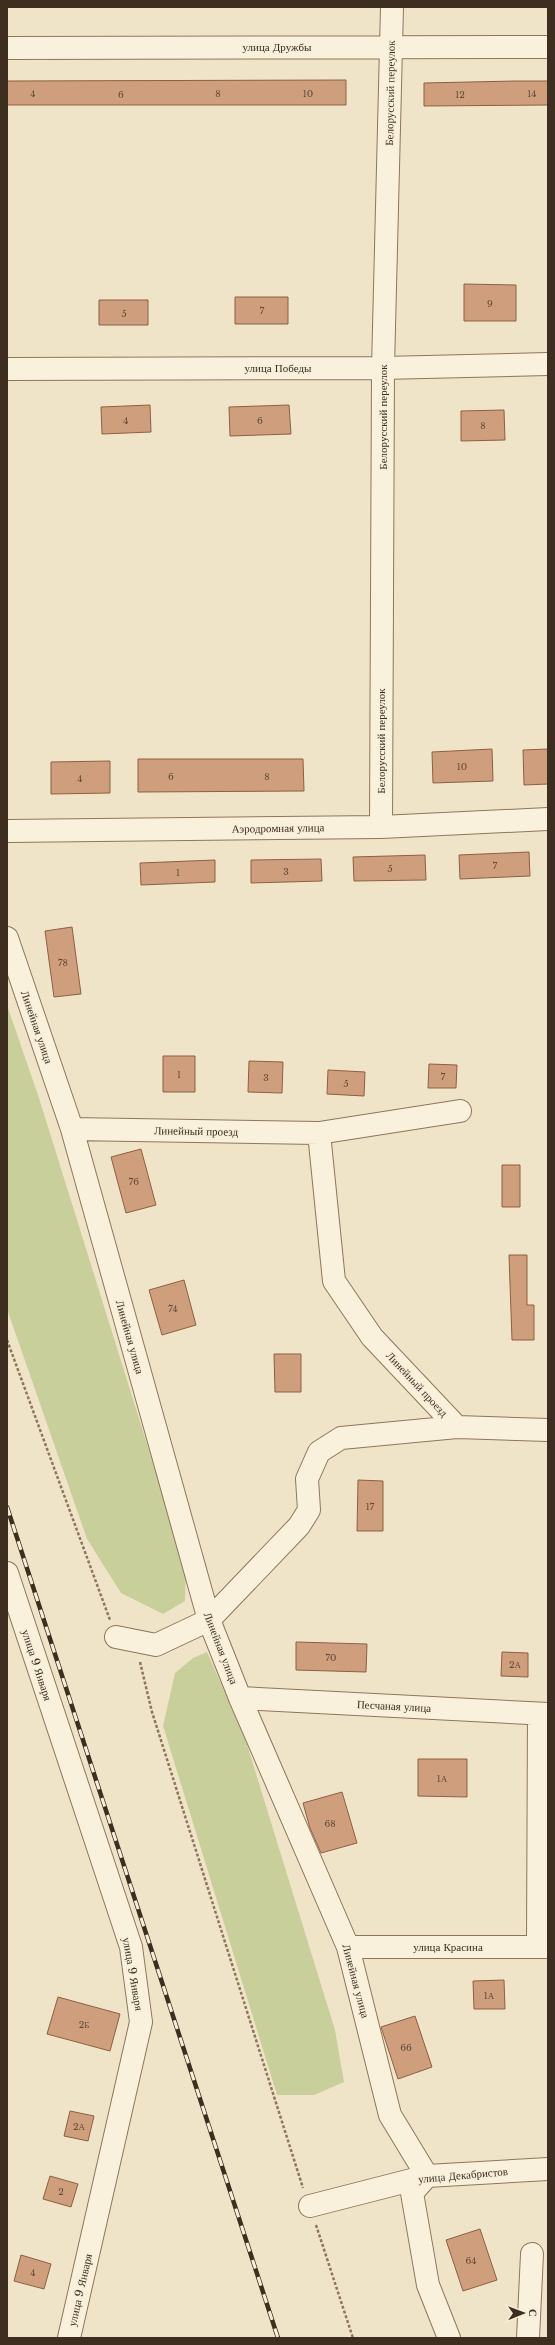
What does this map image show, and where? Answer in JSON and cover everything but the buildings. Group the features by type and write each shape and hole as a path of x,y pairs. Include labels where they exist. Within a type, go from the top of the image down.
{"street":[{"name":"Белорусский переулок","path":"381,827 383,368 392,7"},
{"name":"улица Дружбы","path":"7,48 548,47"},
{"name":"улица Победы","path":"7,369 383,368 548,364"},
{"name":"Аэродромная улица","path":"7,831 381,827 548,819"},
{"name":"Линейная улица","path":"7,938 72,1129 209,1620 240,1698 348,1948 390,2115 427,2176"},
{"name":"Линейный проезд","path":"72,1129 319,1133 460,1111"},
{"name":"Линейный проезд","path":"319,1133 334,1281 372,1337 457,1427"},
{"name":"Линейный проезд","path":"209,1620 299,1526 309,1510 307,1478 319,1452 341,1438 457,1427"},
{"path":"457,1427 548,1430"},
{"name":"улица 9 Января","path":"7,1573 131,1947 141,2022 69,2338"},
{"path":"116,1638 156,1645 209,1620"},
{"name":"Песчаная улица","path":"240,1698 544,1714"},
{"path":"543,1947 544,1714"},
{"name":"улица Красина","path":"348,1948 543,1947"},
{"name":"улица Декабристов","path":"310,2206 427,2176 548,2169"},
{"path":"427,2176 412,2193 428,2285 449,2338"},
{"path":"528,2338 532,2254"}],"path":[{"path":"7,1340 116,1638 140,1660 152,1712 282,2127 354,2338"}],"green space":[{"path":"7,1005 39,1098 186,1569 185,1601 163,1614 121,1593 87,1539 7,1309"},
{"path":"207,1652 245,1738 335,2030 344,2082 314,2095 277,2095 163,1726 175,1673 193,1658"}],"railway":[{"path":"7,1507 278,2338"}]}
